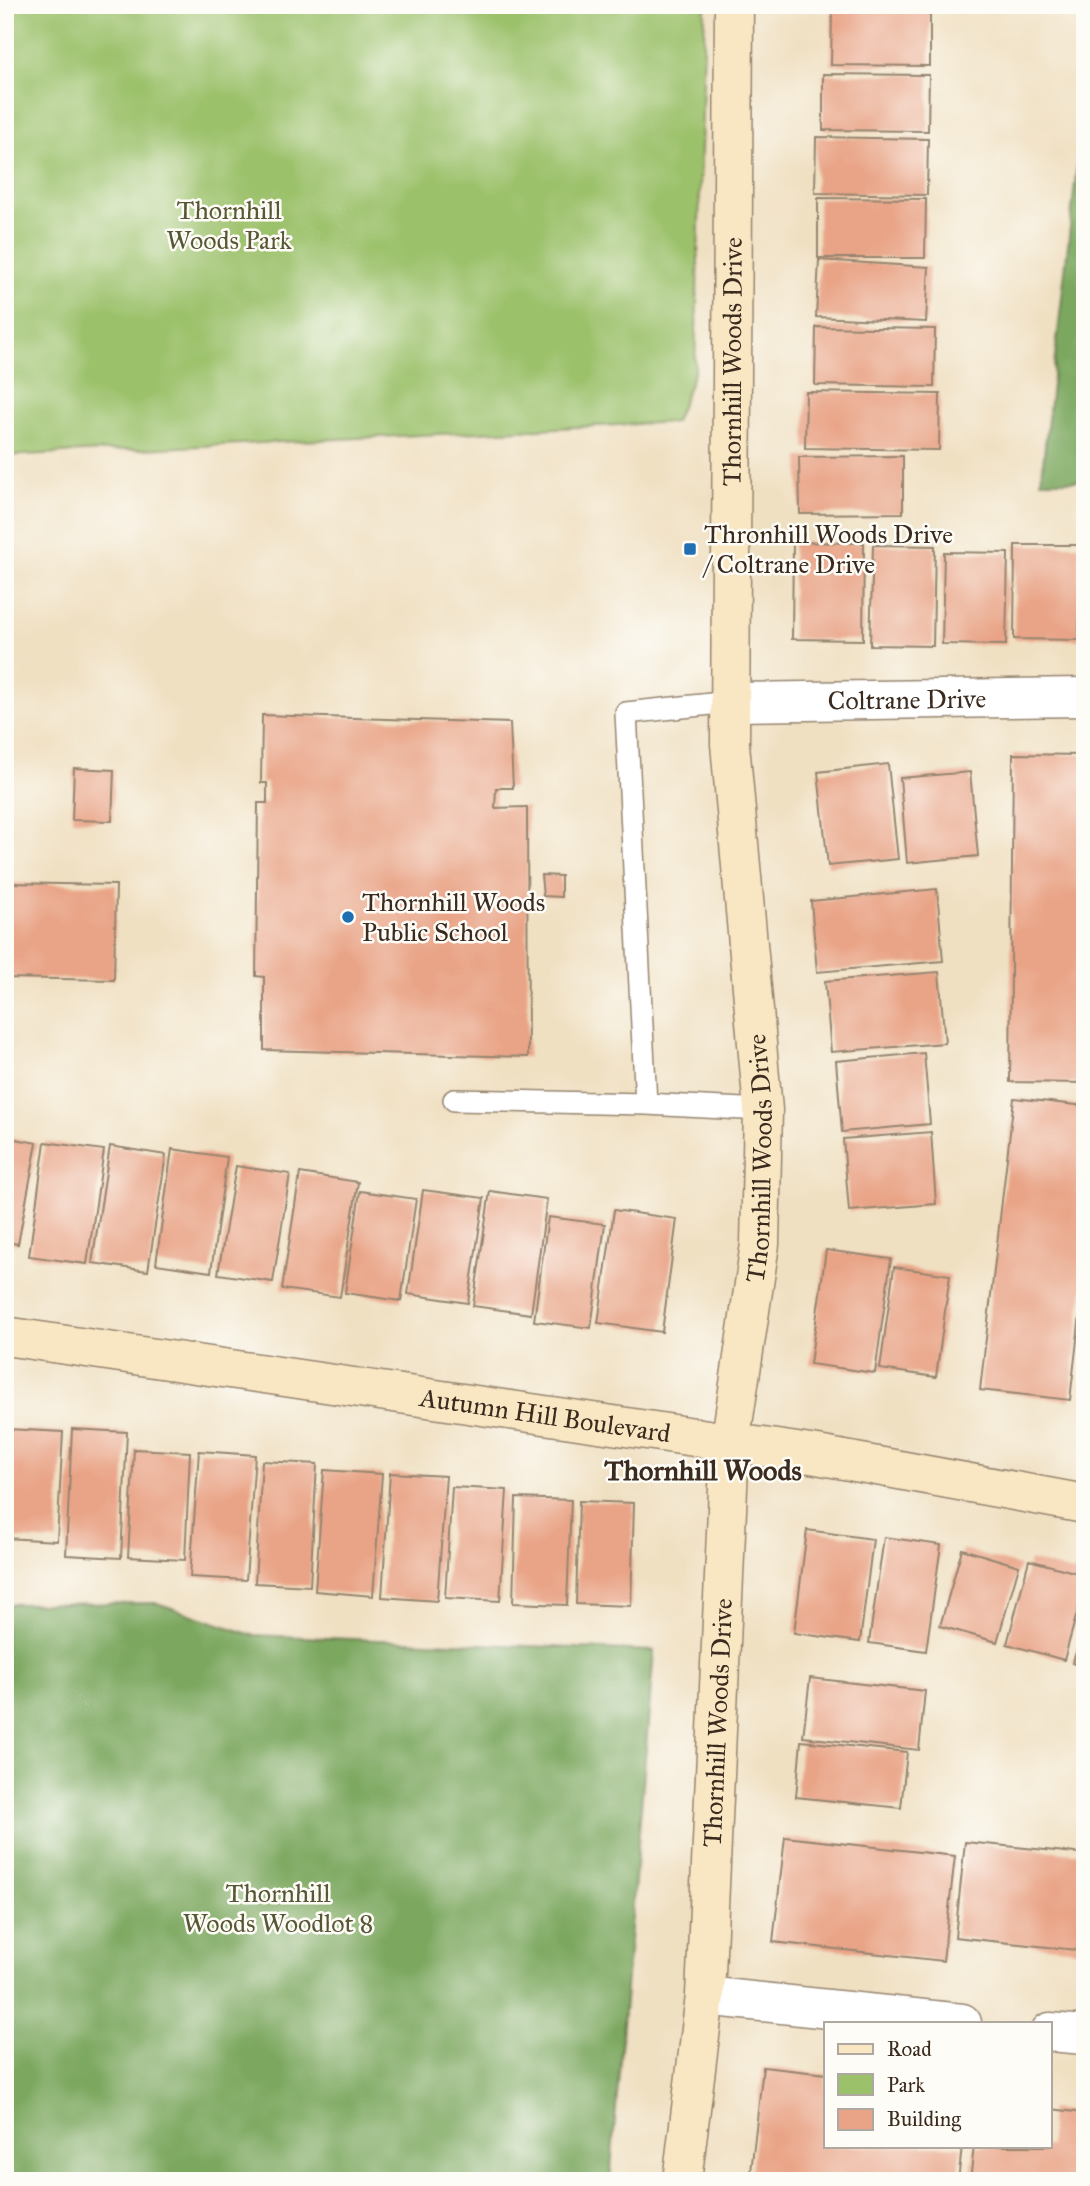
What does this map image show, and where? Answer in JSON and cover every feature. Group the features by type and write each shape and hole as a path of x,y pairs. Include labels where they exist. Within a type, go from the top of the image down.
{"street":[{"name":"Thornhill Woods Drive","path":"682,2181 705,1996 730,1444 760,1244 763,1110 730,744 734,5"},
{"name":"Coltrane Drive","path":"730,702 1085,697"},
{"name":"Autumn Hill Boulevard","path":"5,1336 817,1455 1085,1504"},
{"path":"705,1996 952,2022"},
{"path":"1052,2032 1085,2035"}],"lane":[{"path":"646,1104 626,713 730,702"},
{"path":"454,1100 646,1104 763,1110"}],"green space":[{"name":"Thornhill Woods Park","path":"5,5 705,5 695,370 675,422 5,456"},
{"path":"1085,96 1085,481 1041,481"},
{"name":"Thornhill Woods Woodlot 8","path":"157,1603 252,1635 654,1651 610,2181 5,2181 5,1604"}],"building":[{"path":"832,8 930,9 930,66 831,65"},
{"path":"823,74 929,75 928,131 823,130"},
{"path":"816,137 928,139 927,195 815,193"},
{"path":"818,198 926,199 925,258 818,258"},
{"path":"819,260 929,267 926,322 816,317"},
{"path":"816,327 935,329 934,387 815,385"},
{"path":"806,392 940,394 939,450 805,448"},
{"path":"903,456 903,513 800,514 799,457"},
{"path":"793,542 864,543 863,640 792,639"},
{"path":"873,545 935,546 933,646 870,645"},
{"path":"1015,545 1079,545 1079,640 1014,639"},
{"path":"944,552 1008,553 1006,645 942,644"},
{"path":"262,715 510,723 513,788 496,788 495,808 527,807 528,1057 264,1050 264,977 256,976 258,803 267,803 267,783 261,783"},
{"path":"1013,754 1085,755 1085,1083 1010,1082"},
{"path":"888,764 898,859 828,866 818,772"},
{"path":"74,768 114,770 112,821 72,820"},
{"path":"970,772 978,856 907,863 900,778"},
{"path":"541,875 561,876 561,897 543,896"},
{"path":"5,883 116,885 114,980 5,978"},
{"path":"937,889 943,961 817,972 811,901"},
{"path":"939,972 945,1043 831,1052 825,981"},
{"path":"924,1053 930,1124 842,1132 836,1061"},
{"path":"1014,1098 1085,1106 1085,1272 1070,1400 980,1390"},
{"path":"931,1132 936,1204 849,1211 843,1139"},
{"path":"5,1137 37,1143 18,1244 5,1242"},
{"path":"45,1142 104,1150 87,1264 29,1256"},
{"path":"110,1146 166,1155 148,1271 92,1263"},
{"path":"172,1149 227,1157 211,1272 156,1264"},
{"path":"236,1166 290,1174 273,1282 218,1274"},
{"path":"300,1173 358,1182 340,1297 282,1289"},
{"path":"423,1190 484,1198 468,1303 408,1294"},
{"path":"360,1191 416,1199 401,1301 345,1293"},
{"path":"490,1191 547,1199 531,1314 473,1306"},
{"path":"614,1210 677,1219 662,1332 598,1323"},
{"path":"548,1217 605,1224 591,1328 534,1321"},
{"path":"826,1250 891,1259 875,1373 810,1364"},
{"path":"894,1267 950,1275 936,1377 880,1369"},
{"path":"7,1429 63,1432 57,1541 5,1538"},
{"path":"72,1429 127,1432 121,1558 66,1555"},
{"path":"134,1449 190,1452 185,1560 128,1557"},
{"path":"199,1451 255,1455 246,1580 190,1577"},
{"path":"262,1461 317,1464 310,1586 255,1583"},
{"path":"324,1470 382,1474 373,1596 315,1591"},
{"path":"390,1473 446,1476 437,1601 382,1597"},
{"path":"452,1487 507,1490 500,1601 445,1598"},
{"path":"516,1498 571,1500 567,1605 513,1603"},
{"path":"579,1501 634,1503 631,1606 576,1604"},
{"path":"807,1530 873,1539 860,1642 794,1633"},
{"path":"884,1537 941,1545 926,1651 869,1643"},
{"path":"962,1549 1019,1566 997,1642 940,1626"},
{"path":"1029,1560 1085,1575 1085,1584 1064,1660 1007,1644"},
{"path":"1085,1631 1085,1668 1072,1663"},
{"path":"810,1678 925,1691 919,1750 803,1737"},
{"path":"801,1741 907,1752 901,1808 796,1797"},
{"path":"785,1837 955,1856 943,1961 773,1942"},
{"path":"965,1842 1085,1854 1085,1951 955,1937"},
{"path":"763,2067 824,2074 824,2148 962,2148 958,2181 823,2181 751,2172"},
{"path":"1052,2109 1085,2113 1085,2181 970,2181 974,2148 1052,2148"}],"place":[{"name":"Thronhill Woods Drive / Coltrane Drive","path":"690,549"},
{"name":"Thornhill Woods Public School","path":"348,917"}],"district":[{"name":"Thornhill Woods","path":"703,1470"}]}
